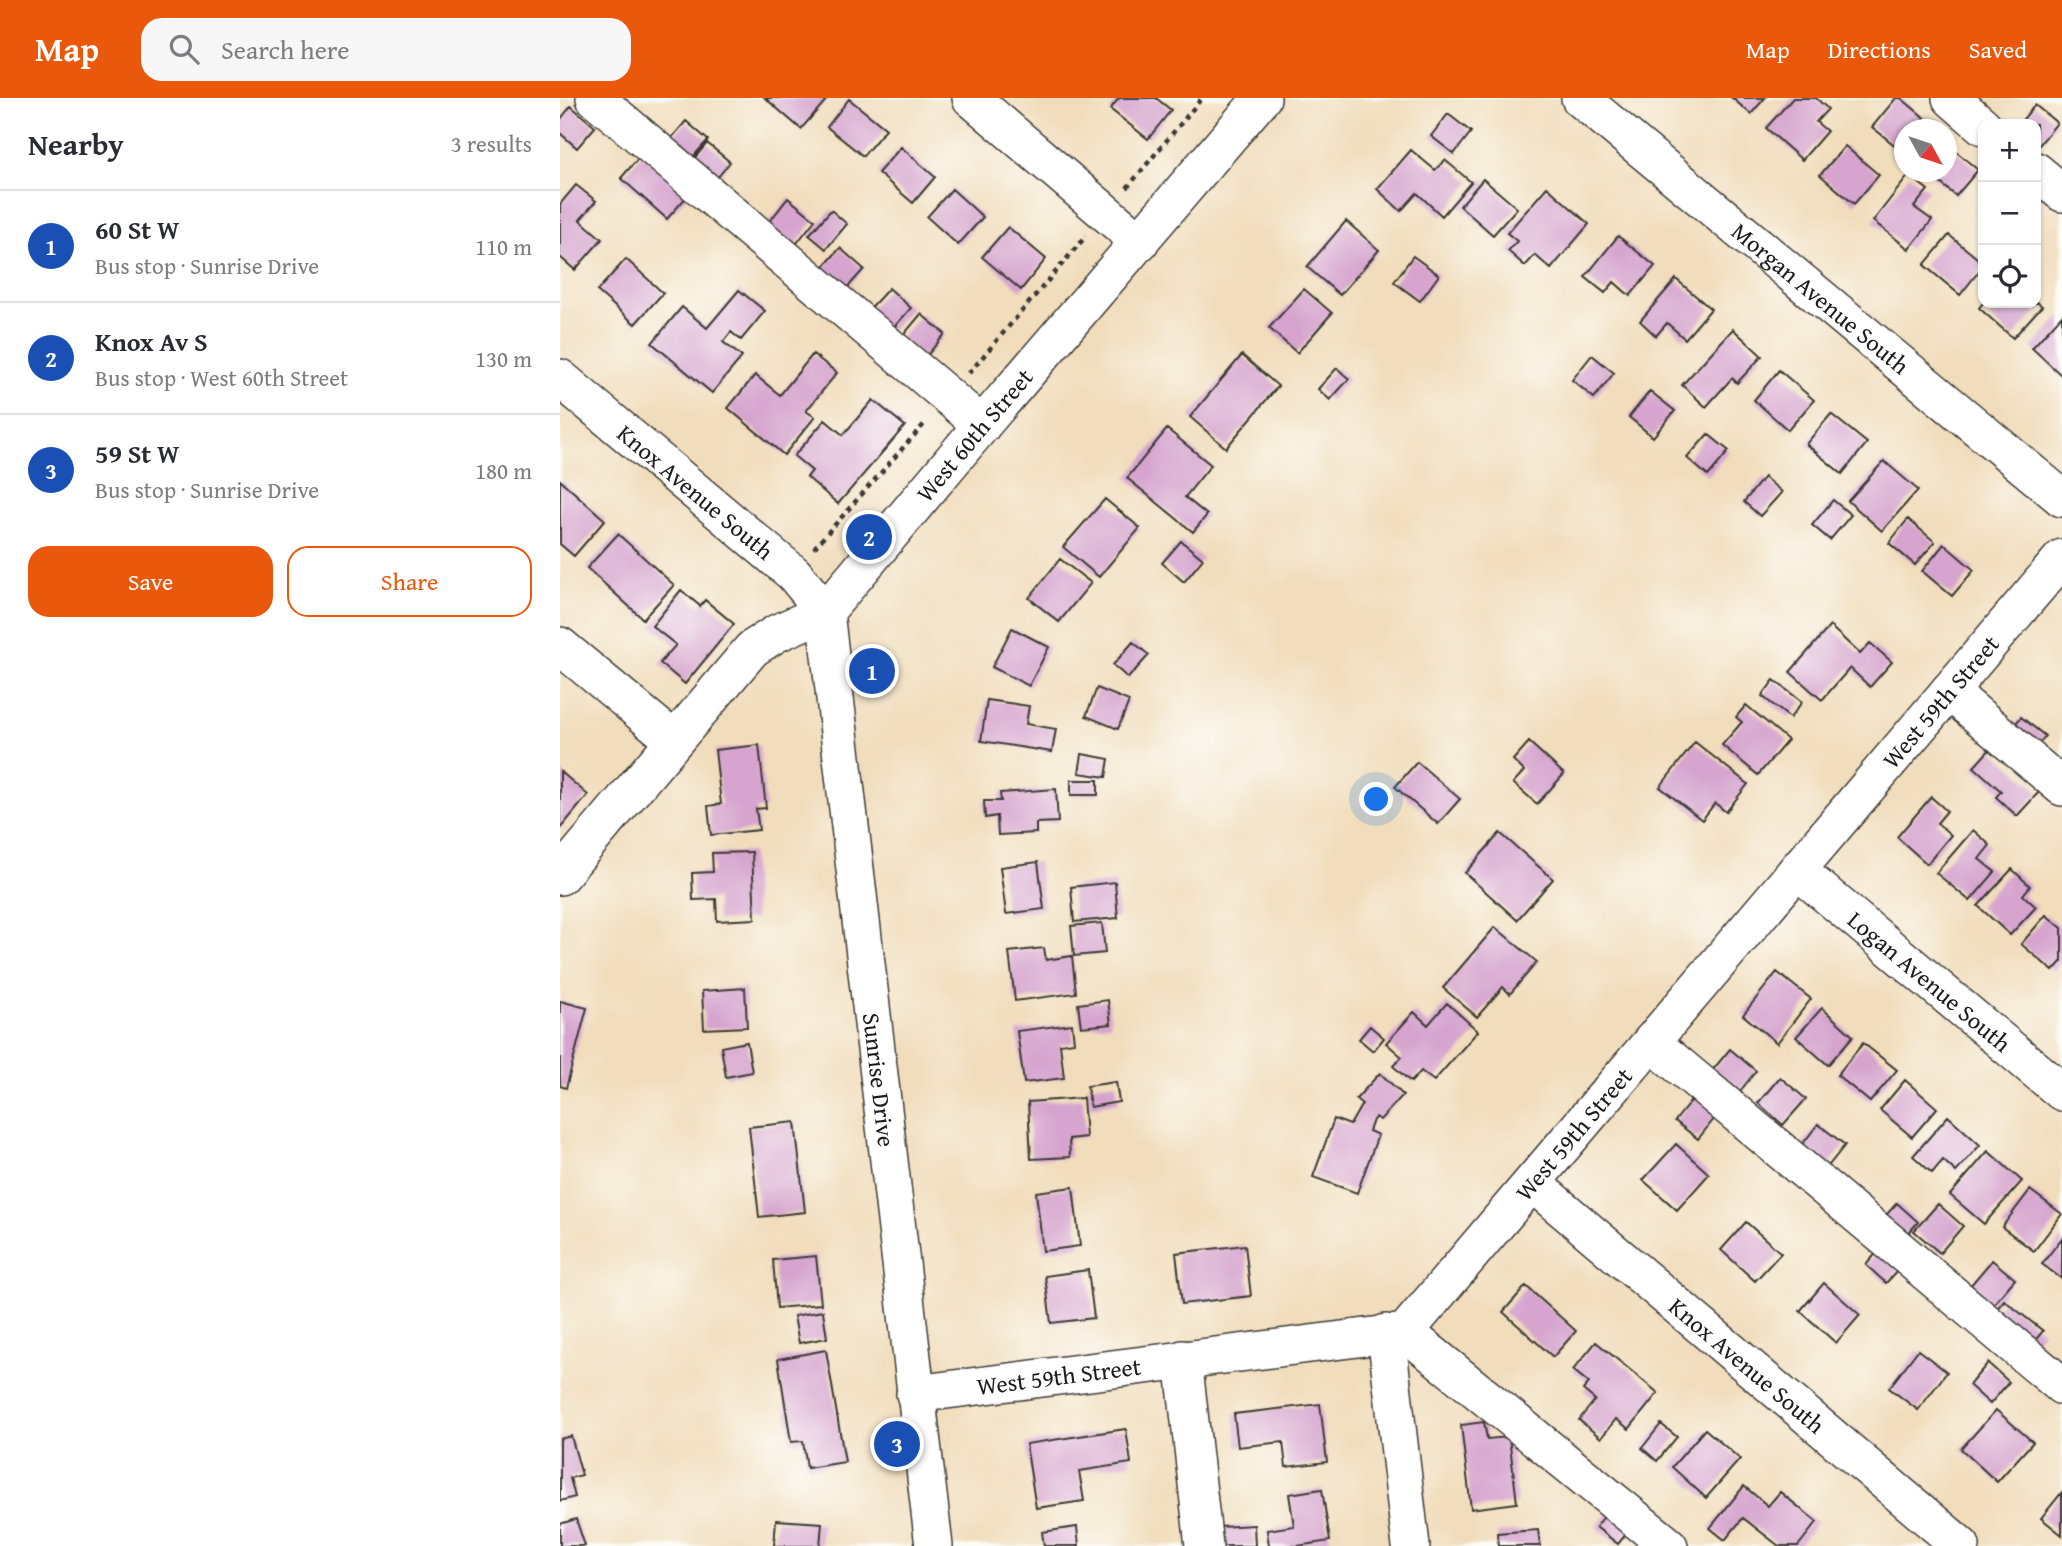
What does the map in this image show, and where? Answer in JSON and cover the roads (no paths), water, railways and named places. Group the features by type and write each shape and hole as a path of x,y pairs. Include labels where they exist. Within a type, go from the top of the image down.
{"street":[{"path":"595,98 982,425"},
{"path":"971,98 1140,242"},
{"name":"West 60th Street","path":"560,876 752,649 777,633 825,612 1262,98"},
{"path":"1951,98 1978,121"},
{"name":"Morgan Avenue South","path":"1586,100 2062,498"},
{"path":"2041,175 2062,193"},
{"name":"Knox Avenue South","path":"560,378 794,574 825,612"},
{"name":"West 59th Street","path":"915,1394 1395,1332 1532,1184 2062,558"},
{"name":"Sunrise Drive","path":"825,612 934,1546"},
{"path":"560,646 674,740"},
{"path":"1949,691 2062,786"},
{"name":"Logan Avenue South","path":"1797,870 2062,1092"},
{"path":"1651,1042 2062,1386"},
{"name":"Knox Avenue South","path":"1532,1184 1961,1546"},
{"path":"1395,1332 1411,1546"},
{"path":"1395,1332 1669,1546"},
{"path":"1183,1359 1204,1546"}],"place":[{"name":"Knox Av S","path":"869,537"},
{"name":"60 St W","path":"872,671"},
{"name":"59 St W","path":"897,1444"}]}
